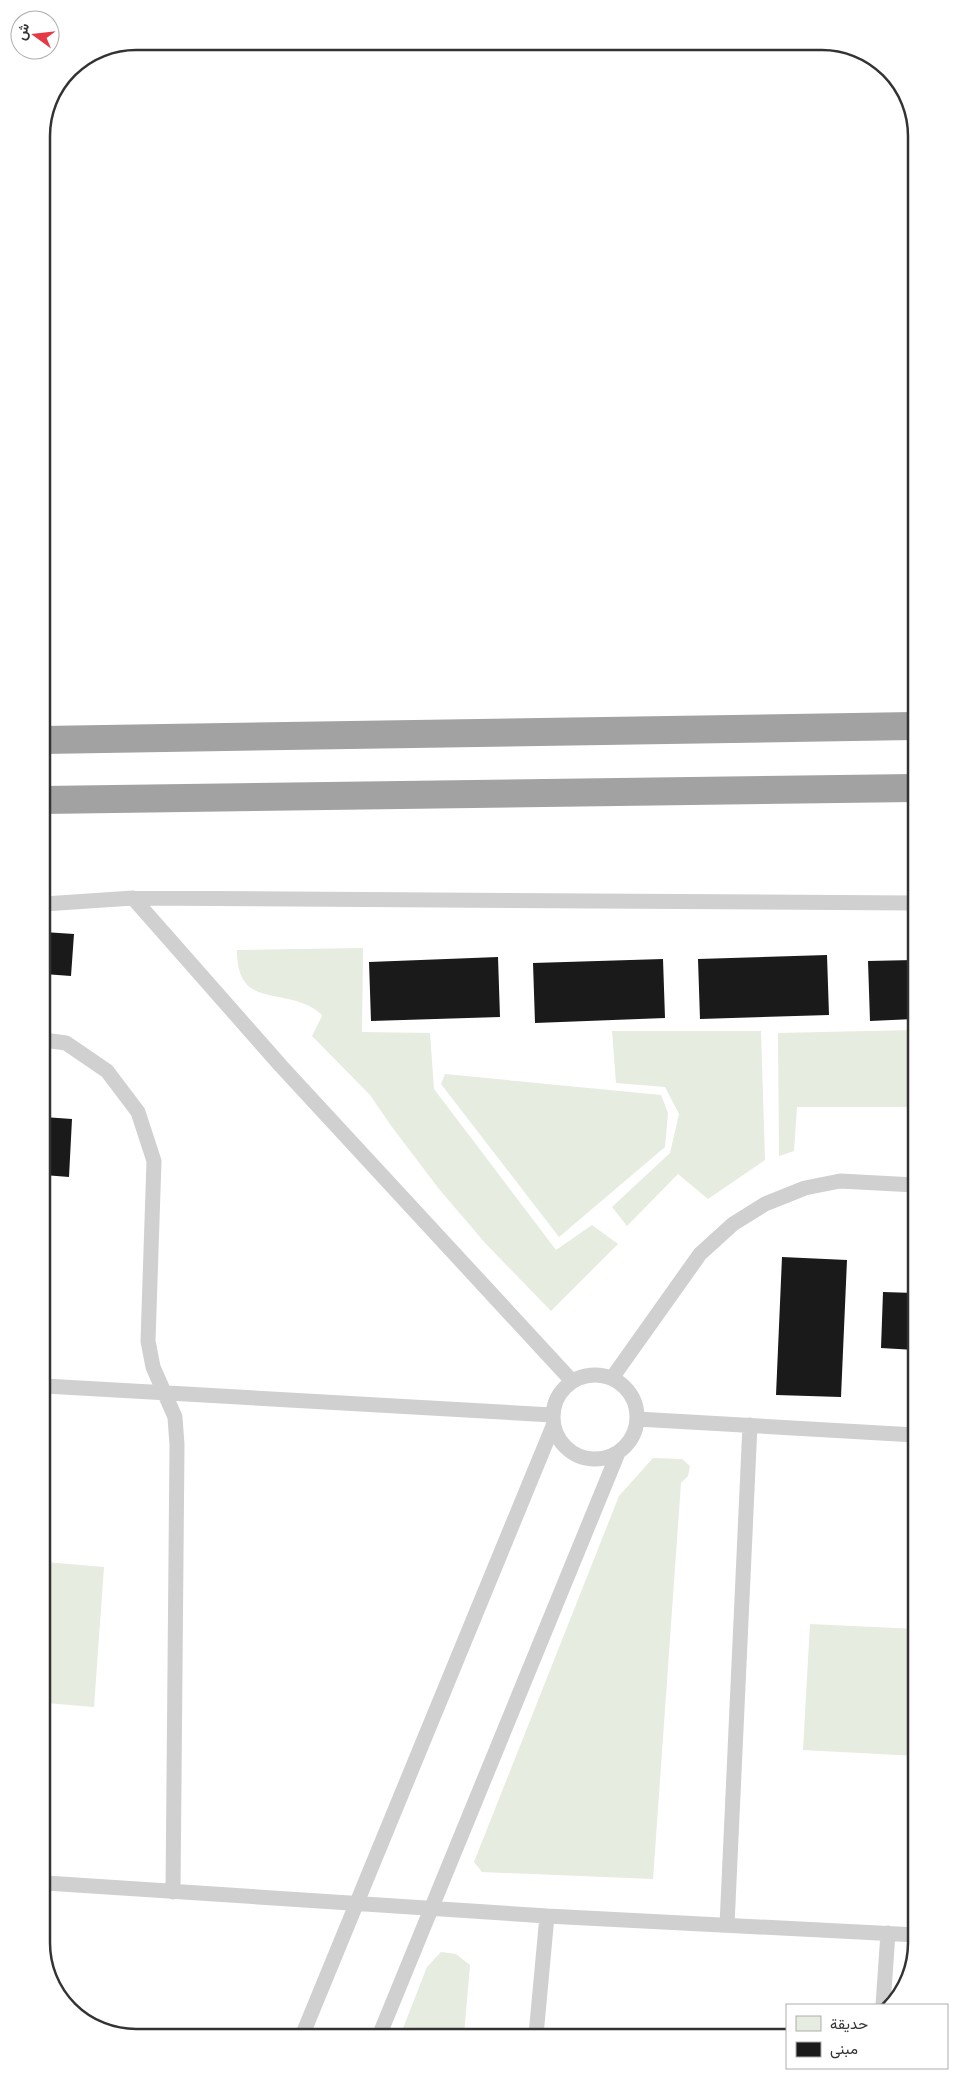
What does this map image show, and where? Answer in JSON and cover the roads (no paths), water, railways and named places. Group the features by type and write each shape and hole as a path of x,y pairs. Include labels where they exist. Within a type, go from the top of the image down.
{"highway":[{"path":"50,740 274,738 908,726"},
{"path":"50,800 908,788"}],"lane":[{"path":"133,898 281,1066 572,1381"},
{"path":"50,904 133,898 908,903"},
{"path":"50,1041 66,1043 107,1071 138,1112 154,1161 148,1341 153,1367 175,1417 177,1445 173,1892"},
{"path":"612,1378 700,1254 733,1224 765,1204 814,1186 840,1181 908,1185"},
{"path":"305,2029 553,1421 558,1396 572,1381 592,1375 612,1378 623,1385 631,1395 636,1407 637,1419 634,1432 628,1444 618,1453 603,1459 587,1458 571,1452 560,1441 553,1421"},
{"path":"50,1386 553,1421"},
{"path":"637,1419 908,1435"},
{"path":"727,1925 750,1425"},
{"path":"382,2029 618,1453"},
{"path":"50,1883 547,1916 908,1934"},
{"path":"537,2029 547,1916"},
{"path":"883,2004 888,1933"}]}
